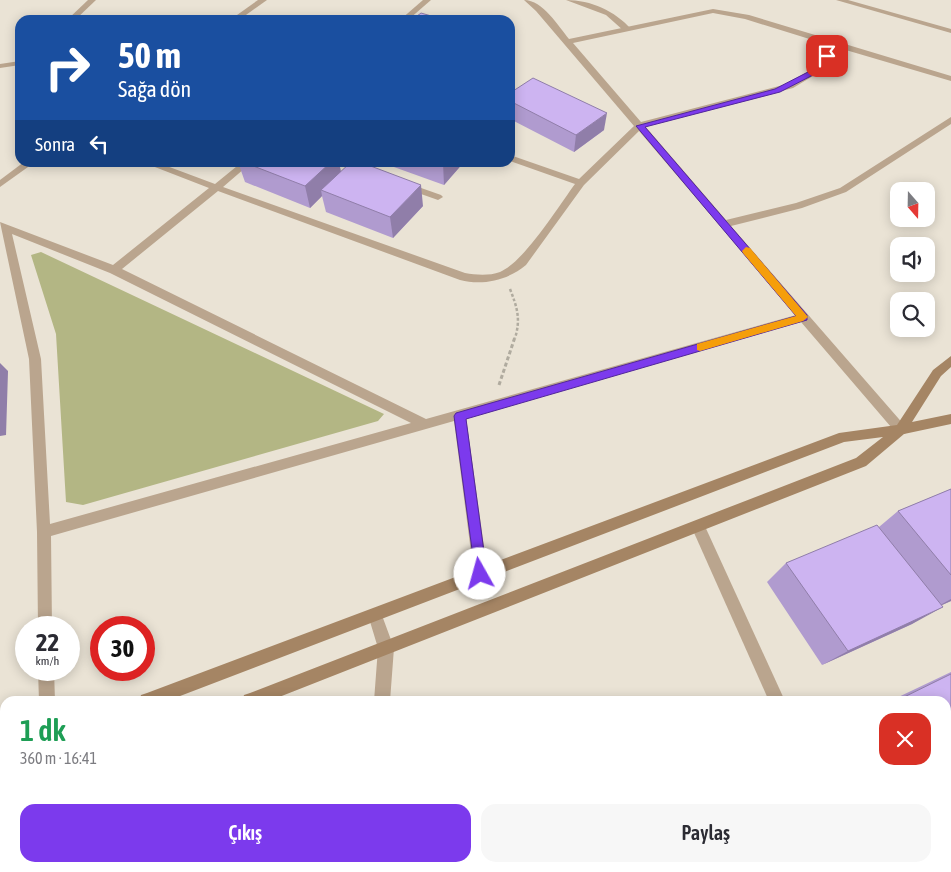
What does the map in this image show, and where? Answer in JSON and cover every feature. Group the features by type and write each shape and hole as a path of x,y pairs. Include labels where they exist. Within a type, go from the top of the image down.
{"street":[{"path":"76,15 92,0"},
{"path":"241,15 263,0"},
{"path":"410,15 427,0"},
{"path":"528,0 539,9 901,430"},
{"path":"570,0 609,13 627,29"},
{"path":"713,11 716,0"},
{"path":"840,0 858,2 951,31"},
{"path":"567,42 713,11 746,17 951,79"},
{"path":"159,167 464,277 484,279 502,275 522,262 581,183 640,126 790,86 810,74 837,45"},
{"path":"0,66 15,64"},
{"path":"724,224 799,206 843,190 951,120"},
{"path":"515,160 581,183"},
{"path":"0,184 24,167"},
{"path":"114,270 242,167"},
{"path":"352,167 374,175"},
{"path":"402,184 438,197"},
{"path":"3,227 114,270 427,425"},
{"path":"3,227 35,359 44,532 45,616"},
{"path":"44,532 492,407 803,317"},
{"path":"263,696 861,462 901,430 937,373 951,360"},
{"path":"460,416 480,574"},
{"path":"160,696 843,437 901,430 951,419"},
{"path":"698,526 775,696"},
{"path":"375,615 386,648 382,696"},
{"path":"46,681 47,696"}],"path":[{"path":"492,407 519,326 519,311 502,275"}],"green space":[{"path":"41,252 384,414 378,421 83,505 66,502 56,334 31,255"}],"building":[{"path":"533,78 607,113 576,135 515,104 515,90"},
{"path":"256,167 326,167 305,186"},
{"path":"346,167 373,167 421,185 390,217 321,190"},
{"path":"951,489 951,575 898,511"},
{"path":"877,525 943,607 848,651 786,563"},
{"path":"951,674 951,696 906,696"}],"slow traffic":[{"path":"700,347 803,317 746,251"}],"route":[{"path":"480,574 460,416 803,317 640,126 790,86 810,74 827,56"}]}
